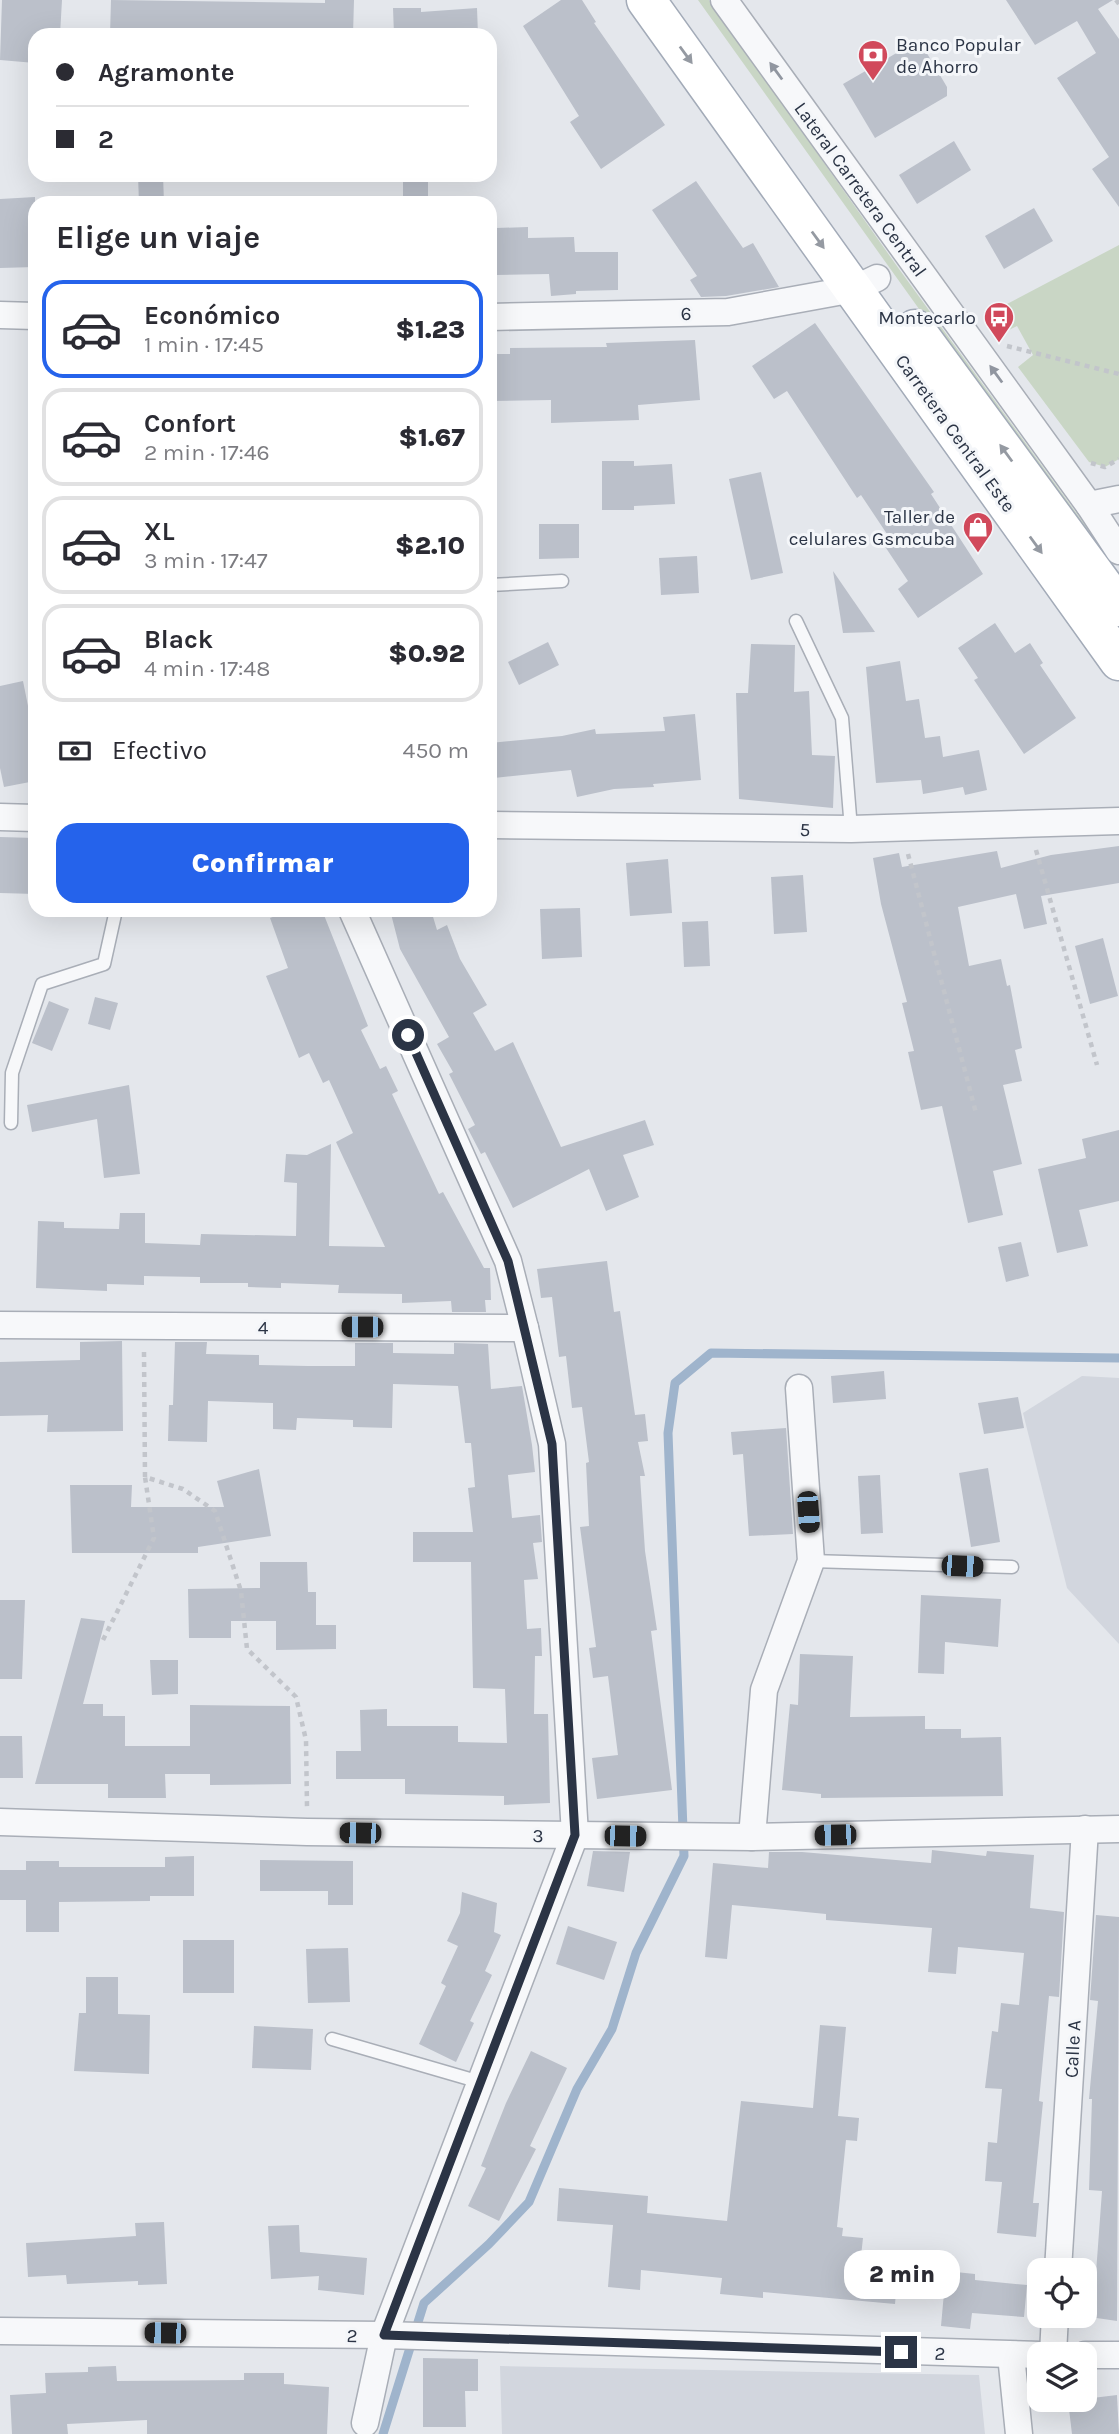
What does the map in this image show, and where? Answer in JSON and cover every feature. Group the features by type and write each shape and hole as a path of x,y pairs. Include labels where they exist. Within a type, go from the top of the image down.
{"main road":[{"name":"Carretera Central Este","path":"646,0 1119,607"},
{"name":"Carretera Central Este","path":"677,0 1119,661"}],"street":[{"name":"Lateral Carretera Central","path":"724,0 1089,505 1119,551"},
{"name":"6","path":"497,317 728,312 865,284"},
{"path":"0,315 28,316"},
{"path":"1089,505 1119,499"},
{"path":"0,817 28,818"},
{"name":"5","path":"497,825 851,829 1119,821"},
{"path":"355,917 508,1261 526,1328 552,1444 575,1835 384,2335 365,2423"},
{"name":"4","path":"0,1325 526,1328"},
{"path":"752,1837 764,1690 811,1561 799,1388"},
{"name":"3","path":"0,1822 307,1832 752,1837 1119,1829"},
{"name":"Calle A","path":"1059,2258 1085,1829"},
{"name":"2","path":"0,2331 384,2335 1027,2355"},
{"path":"1011,2355 1019,2434"},
{"path":"1097,2355 1119,2355"}],"lane":[{"path":"497,585 562,581"},
{"path":"796,621 842,718 851,829"},
{"path":"11,1123 12,1073 42,984 104,964 114,917"},
{"path":"811,1561 1012,1567"},
{"path":"332,2039 480,2082"}],"path":[{"path":"1029,824 1097,1065"},
{"path":"901,828 976,1113"},
{"path":"103,1640 154,1538 145,1477 144,1326"},
{"path":"145,1477 183,1489 215,1511 242,1591 247,1649 296,1697 306,1740 307,1832"}],"shaded area":[{"path":"1082,1376 1119,1378 1119,1644 1067,1588 1023,1413"},
{"path":"500,2366 979,2375 985,2434 502,2434"}],"green space":[{"path":"698,0 709,0 899,269 1104,551 1100,562"},
{"path":"1119,245 1119,459 1105,467 1089,462 1018,367 1033,355 1017,326 999,335 986,315"}],"building":[{"path":"2,0 62,0 60,28 28,28 28,62 0,60"},
{"path":"111,0 325,3 325,0 354,0 353,28 110,28"},
{"path":"561,0 582,0 596,22 594,23 665,125 601,169 570,122 579,116 523,26"},
{"path":"1006,0 1113,0 1098,9 1119,39 1119,207 1092,169 1109,157 1057,78 1096,53 1077,21 1035,45"},
{"path":"393,8 421,8 421,12 477,8 478,28 394,28"},
{"path":"919,40 947,87 947,96 875,138 843,84"},
{"path":"954,141 971,170 917,204 899,175"},
{"path":"696,181 743,248 753,243 779,287 726,296 701,297 690,280 697,276 652,210"},
{"path":"138,182 163,182 164,196 139,196"},
{"path":"403,182 428,182 428,196 403,196"},
{"path":"28,197 28,267 0,268 0,199"},
{"path":"1034,208 1053,241 1004,269 985,236"},
{"path":"528,227 528,238 574,237 575,252 618,252 618,290 576,291 576,294 551,296 549,274 497,275 497,228"},
{"path":"815,323 934,492 931,494 983,574 918,618 898,589 908,581 882,542 889,537 861,495 857,498 787,391 774,399 752,366"},
{"path":"695,340 700,400 638,405 639,420 551,423 551,400 497,401 497,354 510,354 510,348 607,347 606,343"},
{"path":"602,461 634,461 634,466 672,464 675,504 634,506 634,510 602,510"},
{"path":"761,472 783,573 751,580 729,479"},
{"path":"539,524 579,524 579,558 539,559"},
{"path":"697,556 699,593 661,595 659,558"},
{"path":"833,571 875,632 843,633"},
{"path":"995,623 1015,653 1030,643 1043,663 1040,665 1076,718 1024,754 974,680 978,678 958,648"},
{"path":"548,642 559,665 519,685 508,662"},
{"path":"751,644 795,645 794,692 809,691 812,755 835,756 833,808 739,799 736,693 748,693"},
{"path":"900,661 906,701 919,699 925,738 940,736 943,757 979,750 987,790 965,795 963,787 923,794 921,780 876,783 866,667"},
{"path":"23,681 28,706 28,782 4,787 0,768 0,686"},
{"path":"695,714 701,780 653,784 654,787 614,789 577,797 571,770 497,778 497,742 562,736 595,729 596,734 665,731 663,717"},
{"path":"0,837 28,838 28,894 0,893"},
{"path":"1119,846 1119,883 1041,896 1047,924 1024,929 1016,894 958,907 969,966 1001,959 1007,986 1010,985 1022,1048 1015,1050 1022,1081 1003,1085 1022,1164 993,1171 1003,1215 968,1223 942,1106 921,1110 908,1052 914,1051 902,1003 907,1002 881,904 873,858 899,853 902,867 997,851 1001,868 1051,855"},
{"path":"668,859 672,913 630,916 626,863"},
{"path":"803,875 807,932 774,934 771,877"},
{"path":"580,908 582,957 542,959 540,909"},
{"path":"325,917 368,1026 361,1030 380,1069 386,1066 398,1091 392,1094 439,1194 443,1192 484,1268 490,1268 491,1300 485,1300 486,1312 452,1312 451,1301 402,1303 402,1294 338,1293 339,1285 281,1283 281,1288 248,1287 248,1283 200,1283 200,1277 144,1276 144,1285 107,1284 107,1291 36,1288 38,1221 64,1222 64,1228 119,1229 120,1213 145,1213 145,1243 200,1245 201,1234 296,1236 297,1183 284,1182 286,1154 307,1155 331,1144 329,1246 385,1247 336,1142 353,1133 329,1080 323,1083 309,1053 299,1058 266,976 288,968 270,918"},
{"path":"392,917 433,917 437,930 447,925 460,959 487,1005 473,1013 495,1051 513,1042 561,1147 645,1120 654,1145 623,1155 639,1197 606,1211 589,1169 513,1208 485,1152 481,1154 468,1129 475,1125 449,1074 453,1072 437,1044 449,1037 400,949"},
{"path":"708,921 710,966 684,967 682,922"},
{"path":"1103,938 1118,996 1090,1004 1075,946"},
{"path":"95,997 118,1003 110,1030 88,1024"},
{"path":"49,1001 69,1009 52,1051 32,1043"},
{"path":"129,1085 140,1174 104,1178 97,1119 32,1132 27,1105"},
{"path":"1119,1130 1119,1201 1079,1210 1088,1246 1057,1253 1038,1169 1086,1158 1082,1139"},
{"path":"1021,1242 1029,1276 1006,1282 998,1247"},
{"path":"607,1261 614,1312 620,1311 635,1415 645,1414 648,1441 638,1442 645,1476 640,1476 645,1551 657,1630 651,1631 672,1790 597,1799 592,1758 618,1755 608,1676 593,1678 589,1648 596,1647 580,1527 589,1526 586,1463 589,1462 582,1407 572,1408 566,1356 559,1357 552,1297 541,1298 537,1269"},
{"path":"122,1341 123,1431 47,1432 48,1415 0,1416 0,1362 80,1360 80,1342"},
{"path":"175,1342 207,1342 206,1354 259,1355 259,1365 308,1366 355,1366 355,1343 393,1343 393,1353 454,1354 454,1343 488,1344 491,1389 522,1386 532,1445 535,1472 508,1475 512,1518 540,1515 542,1542 533,1543 538,1579 524,1580 527,1629 541,1628 542,1656 535,1656 534,1714 548,1714 550,1803 504,1805 504,1796 405,1794 405,1779 336,1779 336,1751 361,1751 360,1710 387,1709 387,1726 458,1726 458,1742 507,1743 505,1689 473,1688 471,1562 413,1562 413,1532 473,1532 468,1488 475,1487 471,1443 465,1443 458,1386 393,1384 392,1428 353,1427 353,1420 297,1418 296,1430 273,1429 273,1403 208,1401 207,1442 168,1441 169,1405 173,1405"},
{"path":"884,1371 886,1399 833,1403 831,1376"},
{"path":"1018,1397 1024,1428 984,1434 978,1403"},
{"path":"786,1428 793,1534 749,1536 743,1454 733,1455 731,1432"},
{"path":"988,1468 1000,1542 971,1547 959,1473"},
{"path":"259,1469 271,1536 198,1547 198,1553 72,1553 70,1485 132,1485 131,1507 224,1507 217,1481"},
{"path":"880,1475 883,1533 861,1534 858,1476"},
{"path":"260,1562 307,1562 308,1592 316,1592 316,1625 336,1625 336,1649 276,1650 276,1621 231,1621 231,1638 189,1638 188,1589 260,1588"},
{"path":"921,1595 1001,1599 998,1647 945,1642 944,1674 918,1673"},
{"path":"0,1600 25,1600 22,1679 0,1679"},
{"path":"81,1618 105,1621 83,1704 103,1704 103,1716 125,1716 125,1746 190,1746 190,1705 290,1706 291,1784 210,1785 210,1774 165,1774 166,1798 108,1798 108,1784 35,1784"},
{"path":"800,1654 853,1656 850,1717 925,1716 925,1729 961,1729 961,1738 1001,1737 1003,1796 821,1798 821,1794 782,1790 790,1704 798,1705"},
{"path":"150,1660 178,1660 178,1694 152,1695"},
{"path":"0,1736 22,1736 23,1778 0,1778"},
{"path":"932,1850 986,1856 987,1851 1034,1855 1030,1908 1064,1912 1059,1997 1049,1996 1039,2101 1043,2102 1033,2203 1039,2203 1036,2237 997,2233 1002,2182 985,2181 988,2142 997,2143 1002,2089 985,2088 992,2031 998,2032 1001,2003 1019,2005 1024,1953 958,1947 956,1974 928,1972 932,1928 826,1920 826,1914 732,1905 727,1959 705,1957 713,1863 768,1868 769,1852 802,1852 931,1863"},
{"path":"593,1851 630,1852 624,1892 587,1886"},
{"path":"194,1856 194,1896 150,1896 150,1901 59,1902 59,1932 26,1932 26,1900 0,1900 0,1870 26,1870 26,1861 59,1861 59,1867 165,1867 165,1857"},
{"path":"260,1860 353,1861 353,1905 328,1905 328,1891 260,1891"},
{"path":"462,1892 497,1903 494,1932 501,1935 485,1971 492,1975 470,2021 474,2023 456,2062 419,2044 446,1986 441,1983 458,1946 447,1941 460,1913"},
{"path":"1096,1915 1119,1917 1117,2321 1097,2318 1097,2259 1102,2191 1089,2190 1092,2099 1089,2099 1098,2001 1090,2000"},
{"path":"568,1926 617,1942 604,1980 556,1964"},
{"path":"183,1940 234,1940 234,1993 183,1993"},
{"path":"348,1948 350,2002 308,2003 306,1949"},
{"path":"86,1977 118,1977 118,2014 150,2015 149,2074 74,2071 79,2013 86,2013"},
{"path":"820,2025 846,2027 838,2116 859,2118 857,2141 846,2140 837,2227 843,2228 842,2236 863,2238 861,2256 899,2260 895,2304 763,2292 763,2298 720,2294 722,2278 641,2270 640,2290 608,2287 613,2225 557,2221 559,2188 648,2196 647,2213 727,2221 741,2101 813,2108"},
{"path":"254,2026 313,2029 311,2070 252,2068"},
{"path":"531,2051 567,2068 530,2146 536,2149 499,2221 468,2206 486,2168 481,2166 506,2103"},
{"path":"164,2222 167,2284 138,2285 138,2281 67,2284 66,2275 28,2277 26,2243 136,2236 135,2223"},
{"path":"299,2225 300,2252 367,2258 364,2295 318,2290 319,2276 271,2279 268,2226"},
{"path":"946,2271 975,2274 975,2280 1027,2285 1024,2317 972,2313 970,2329 941,2326"},
{"path":"423,2358 478,2359 478,2391 465,2391 466,2427 423,2427"},
{"path":"116,2366 117,2381 244,2380 244,2373 284,2373 284,2384 329,2387 327,2434 147,2434 147,2420 67,2424 68,2434 12,2434 10,2395 46,2393 45,2373 88,2372 88,2367"},
{"path":"1117,2395 1119,2434 1072,2434 1069,2412 1097,2412 1097,2397"}],"waterway":[{"path":"383,2434 424,2303 489,2244 529,2202 577,2089 612,2029 636,1953 684,1856 668,1433 675,1383 711,1353 1119,1358"}],"place":[{"name":"Banco Popular de Ahorro","path":"873,82"},
{"name":"Montecarlo","path":"999,344"},
{"name":"Taller de celulares Gsmcuba","path":"978,554"}],"route":[{"path":"408,1035 508,1261 552,1444 575,1835 384,2335 901,2352"}]}
